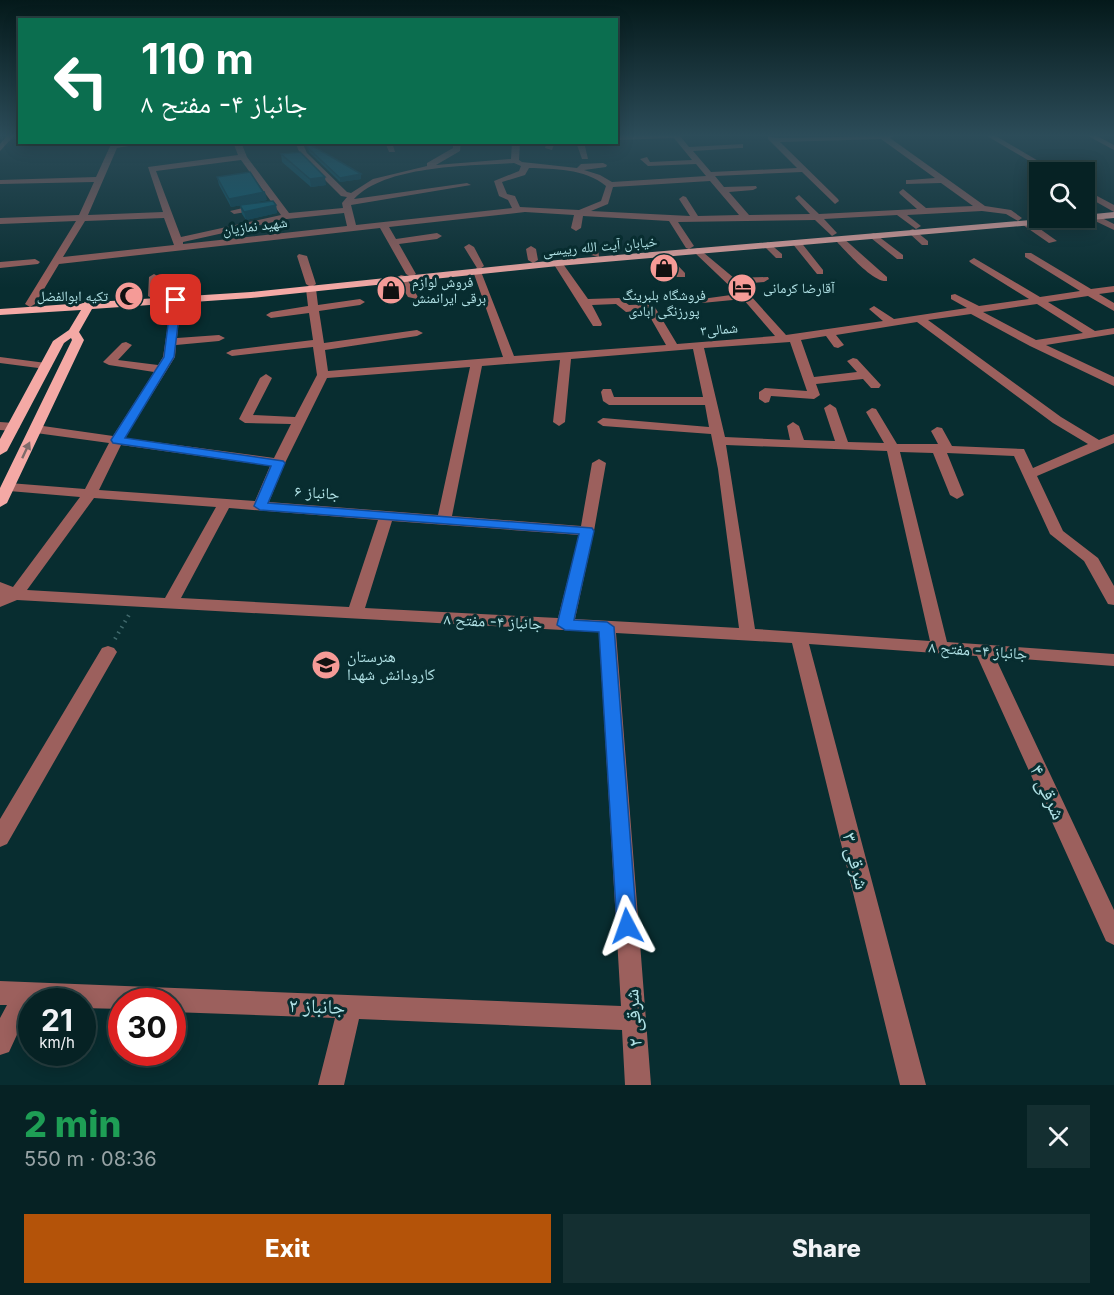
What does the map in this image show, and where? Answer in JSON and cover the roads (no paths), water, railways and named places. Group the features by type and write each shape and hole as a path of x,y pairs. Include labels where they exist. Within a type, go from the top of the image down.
{"main road":[{"path":"1095,211 1114,209"},
{"name":"خیابان آیت الله رییسی","path":"1095,217 1114,215"},
{"name":"خیابان آیت الله رییسی","path":"1022,220 1029,218"},
{"name":"خیابان آیت الله رییسی","path":"479,269 594,250 693,248 1029,220"},
{"name":"خیابان آیت الله رییسی","path":"765,242 797,243 836,236 874,236 915,229"},
{"name":"خیابان آیت الله رییسی","path":"90,302 176,300 479,269 662,254 693,248"},
{"name":"خیابان آیت الله رییسی","path":"90,302 311,286"},
{"path":"0,306 90,302"},
{"path":"0,312 90,302"},
{"path":"0,451 59,341 73,332 90,302"},
{"path":"0,503 78,340 73,332"}],"street":[{"path":"30,304 82,218 96,187"},
{"path":"156,187 179,244 348,203 456,187"},
{"path":"264,187 287,216"},
{"path":"337,187 344,194 348,203 352,229"},
{"path":"348,203 372,187"},
{"path":"500,187 503,196 513,198 517,210"},
{"path":"576,228 579,213 605,202 613,187"},
{"path":"720,187 747,219"},
{"path":"821,187 835,201"},
{"path":"953,187 982,208 1008,212 1052,241"},
{"path":"723,190 753,188"},
{"path":"903,192 924,211"},
{"path":"799,198 860,260 883,279"},
{"path":"1095,198 1114,209"},
{"path":"683,199 696,219"},
{"path":"234,211 277,204"},
{"path":"475,204 482,214"},
{"name":"شهید نمازیان","path":"57,261 179,244 285,236 482,214 498,216 517,210 555,207 579,213 672,219 816,217 982,208"},
{"path":"898,212 925,243"},
{"path":"0,220 166,215"},
{"path":"1095,218 1114,227"},
{"path":"672,219 693,248 732,281 788,338 814,395 765,392 765,399"},
{"path":"383,225 393,242 413,297"},
{"path":"285,236 288,248"},
{"path":"393,242 437,236"},
{"path":"874,236 900,257"},
{"path":"765,242 779,256"},
{"path":"797,243 820,272"},
{"path":"469,247 479,269 510,360"},
{"path":"531,249 533,260"},
{"path":"662,254 681,275"},
{"path":"1028,255 1114,308"},
{"path":"260,506 278,463 323,375 311,286 302,256"},
{"path":"974,261 1093,334"},
{"path":"0,265 35,262"},
{"path":"558,263 597,324"},
{"path":"153,296 154,277"},
{"path":"732,281 764,279"},
{"name":"شمالی۳","path":"323,375 788,338 1114,289"},
{"path":"706,301 746,296"},
{"path":"955,297 1034,344 1114,382"},
{"path":"5,594 90,493 117,440 169,357 176,300"},
{"path":"585,302 619,301 626,309 649,306 666,331 673,347"},
{"path":"272,315 360,302"},
{"path":"874,309 892,322"},
{"path":"918,318 1057,420 1098,445"},
{"path":"1034,344 1114,331"},
{"path":"828,332 838,345"},
{"path":"232,352 319,345 417,333"},
{"path":"170,342 219,338"},
{"path":"756,341 762,354"},
{"path":"126,345 109,362 161,369"},
{"path":"698,345 725,469 747,634"},
{"path":"559,422 566,356"},
{"path":"0,360 46,366"},
{"path":"853,361 875,385"},
{"path":"444,520 477,363"},
{"path":"808,381 866,375"},
{"path":"266,378 245,419 300,421"},
{"path":"607,392 609,401 710,401"},
{"path":"830,408 842,444"},
{"path":"872,412 892,446 940,648"},
{"path":"603,422 798,443 1019,452 1057,534 1089,558 1114,600"},
{"path":"0,426 14,427"},
{"path":"793,426 798,443"},
{"path":"36,429 278,463"},
{"path":"937,431 957,495"},
{"path":"1030,474 1114,438"},
{"path":"565,625 587,531 599,463"},
{"name":"جانباز ۶","path":"9,487 587,531"},
{"path":"170,603 225,503"},
{"path":"354,613 387,516"},
{"name":"جانباز ۴- مفتح ۸","path":"5,594 798,637 1114,660"},
{"name":"شرقی ۲","path":"607,627 638,1085"},
{"name":"شرقی ۳","path":"798,637 913,1085"},
{"name":"شرقی ۴","path":"983,651 1114,934"},
{"path":"0,838 108,652"},
{"name":"جانباز ۲","path":"0,993 18,994"},
{"name":"جانباز ۲","path":"96,997 633,1018"},
{"path":"331,1085 350,1007"},
{"path":"0,1043 18,1008"}],"place":[{"name":"فروشگاه بلبرینگ پورزنگی ابادی","path":"664,268"},
{"name":"آقارضا کرمانی","path":"742,288"},
{"name":"فروش لوازم برقی ایرانمنش","path":"391,290"},
{"name":"تکیه ابوالفضل","path":"129,296"},
{"name":"هنرستان کارودانش شهدا","path":"326,665"}]}
